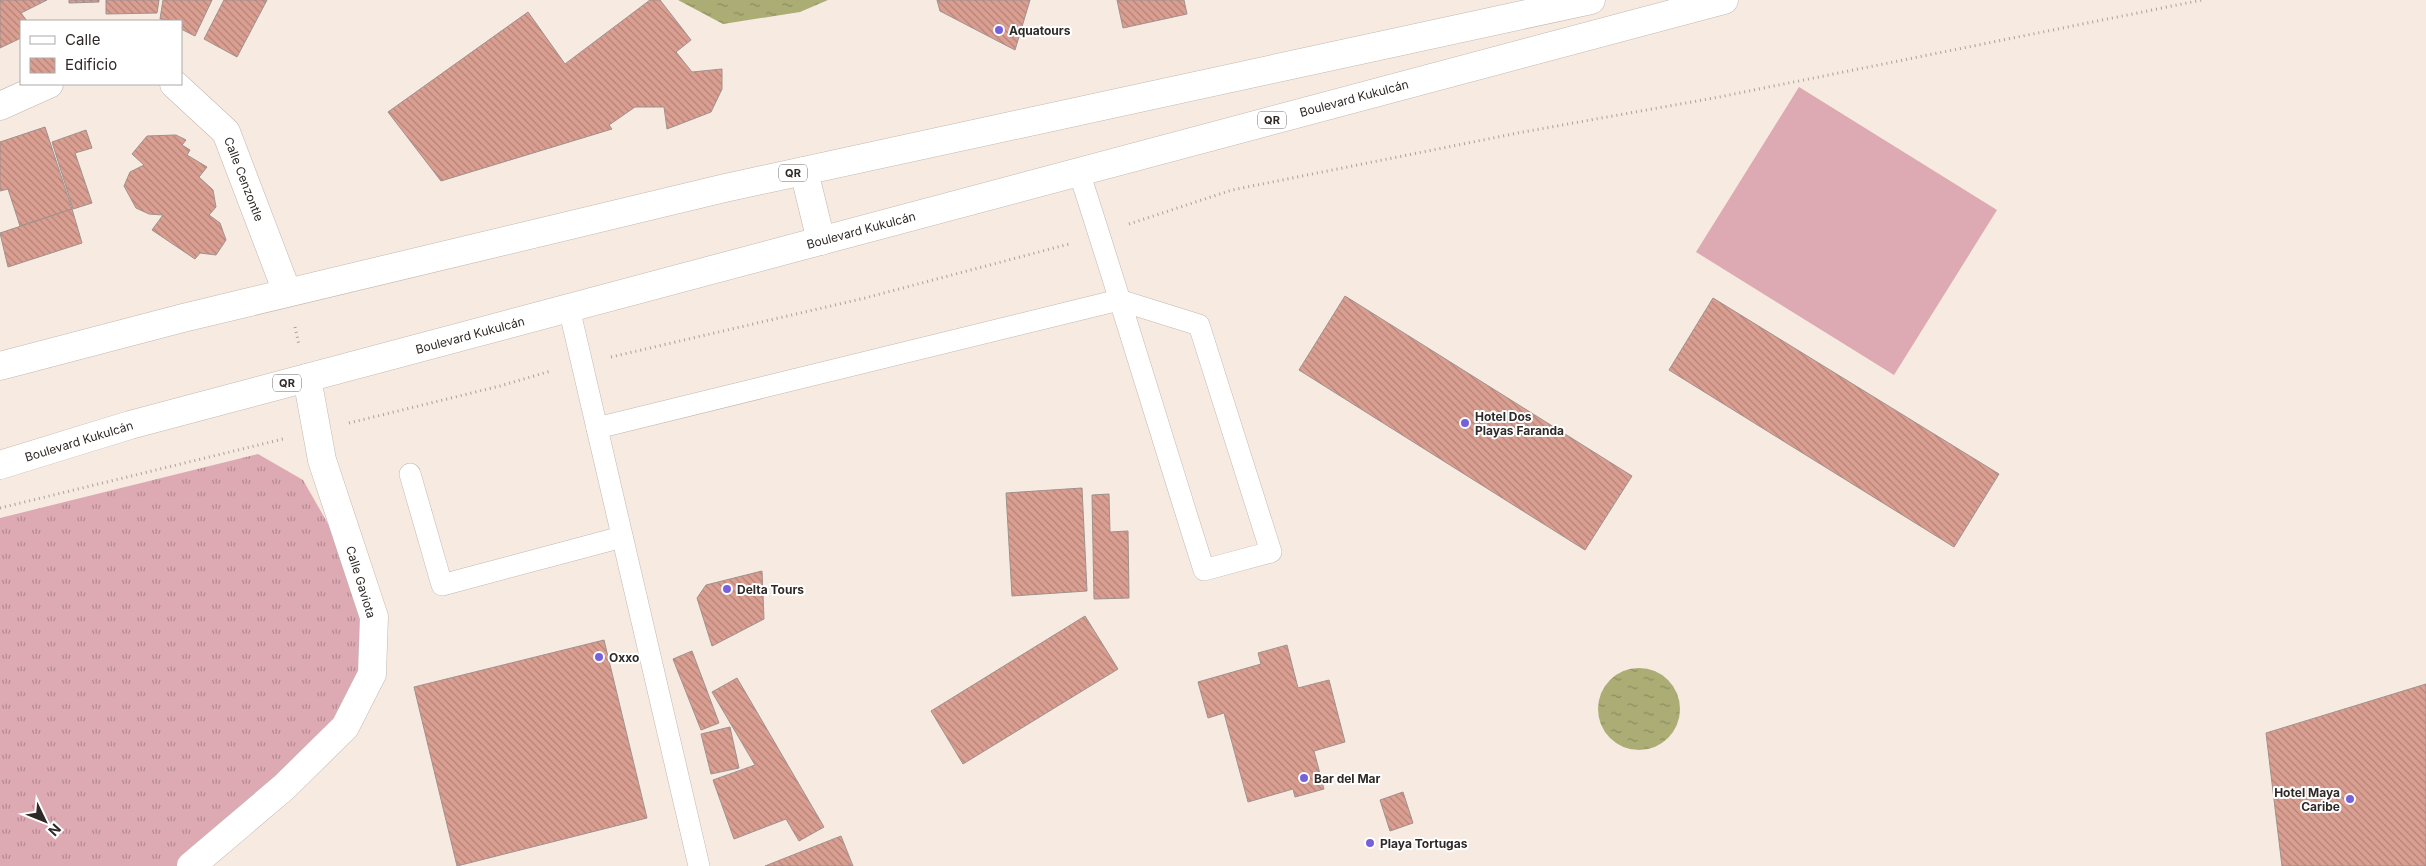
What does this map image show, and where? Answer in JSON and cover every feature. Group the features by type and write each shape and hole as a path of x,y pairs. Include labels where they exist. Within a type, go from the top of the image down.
{"main road":[{"name":"QR","path":"7,359 804,171 1591,0"},
{"name":"Boulevard Kukulcán","path":"0,465 130,425 1724,0"},
{"path":"0,106 47,85"},
{"name":"Calle Cenzontle","path":"175,85 226,132 287,292"},
{"path":"804,171 821,240"},
{"name":"Calle Gaviota","path":"191,866 284,787 345,727 372,674 374,617 322,460 307,378"}],"lane":[{"path":"597,428 1119,300 1199,325 1271,552 1204,570 1119,300 1078,172"},
{"path":"569,308 699,866"},
{"path":"410,474 442,585 622,538"}],"path":[{"path":"287,292 307,378"}],"green space":[{"path":"1799,87 1997,210 1894,375 1696,252"},
{"path":"258,454 303,480 388,629 339,738 197,866 0,866 0,518"}],"water":[{"path":"678,0 828,0 800,12 723,24"},
{"path":"1639,668 1655,671 1668,680 1677,693 1680,709 1677,725 1668,738 1655,747 1639,750 1623,747 1610,738 1601,725 1598,709 1601,693 1610,680 1623,671"}],"building":[{"path":"0,0 47,0 21,13 26,20 20,20 20,38 0,48"},
{"path":"69,0 99,0 99,2 69,3"},
{"path":"106,0 159,0 157,13 106,14"},
{"path":"163,0 212,0 195,36 182,30 182,20 160,19"},
{"path":"224,0 267,0 237,57 204,39"},
{"path":"650,0 660,0 691,40 676,52 692,72 722,69 722,89 711,112 667,129 664,107 635,107 609,125 612,129 441,181 388,112 528,12 565,64"},
{"name":"Aquatours","path":"937,0 1030,0 1015,50 940,11"},
{"path":"1117,0 1184,0 1187,14 1123,28"},
{"path":"45,127 72,209 20,226 8,189 0,191 0,142"},
{"path":"86,130 92,148 75,153 92,203 73,209 52,142"},
{"path":"176,135 186,140 182,145 190,150 187,155 207,167 199,177 213,190 216,207 209,215 220,223 226,240 216,255 200,253 195,259 152,230 163,215 149,214 136,208 124,186 130,172 144,165 132,154 147,136"},
{"path":"72,209 82,243 8,267 0,233"},
{"name":"Hotel Dos Playas Faranda","path":"1345,296 1632,476 1585,550 1299,370"},
{"path":"1713,298 1999,474 1954,547 1669,370"},
{"path":"1082,488 1087,591 1012,596 1006,493"},
{"path":"1109,494 1110,532 1128,531 1129,598 1094,599 1092,495"},
{"path":"762,571 764,619 712,646 697,598 706,585"},
{"path":"1085,616 1118,669 963,764 931,711"},
{"path":"604,640 647,818 457,866 414,687"},
{"path":"1287,645 1298,688 1329,680 1345,742 1314,751 1324,789 1295,797 1293,789 1248,802 1224,713 1208,718 1198,682 1261,664 1258,653"},
{"path":"692,651 719,723 701,730 673,659"},
{"path":"737,678 824,827 799,841 786,819 734,839 713,780 755,765 712,692"},
{"name":"Hotel Maya Caribe","path":"2426,684 2426,866 2282,866 2266,733"},
{"path":"730,727 739,768 711,774 701,734"},
{"path":"1403,792 1413,823 1390,831 1380,800"},
{"path":"841,836 853,866 765,866"}],"place":[{"name":"Aquatours","path":"999,30"},
{"name":"Hotel Dos Playas Faranda","path":"1465,423"},
{"name":"Delta Tours","path":"727,589"},
{"name":"Oxxo","path":"599,657"},
{"name":"Bar del Mar","path":"1304,778"},
{"name":"Hotel Maya Caribe","path":"2350,799"},
{"name":"Playa Tortugas","path":"1370,843"}]}
